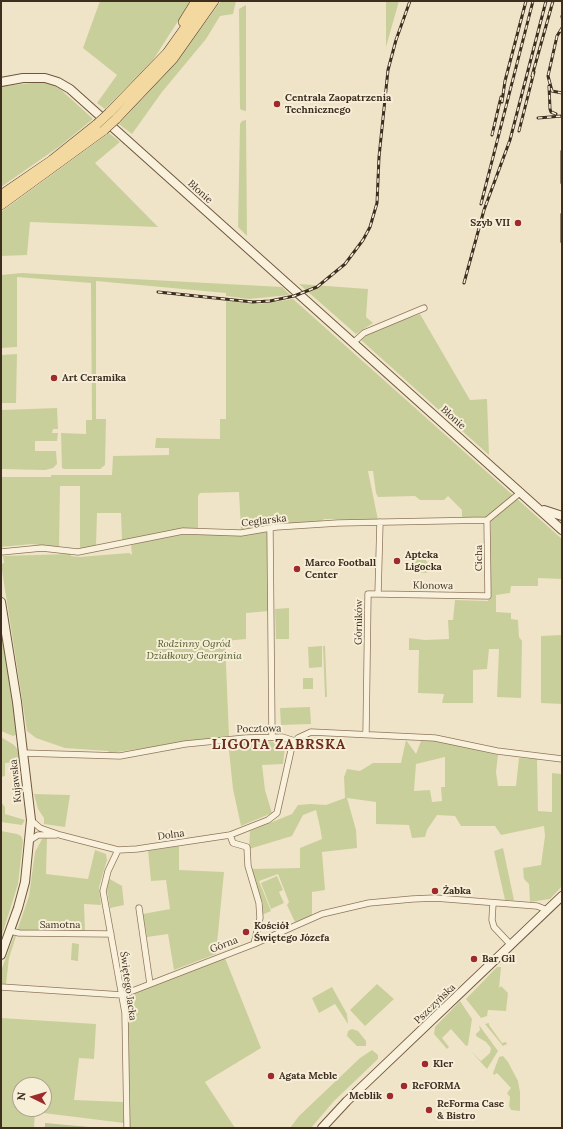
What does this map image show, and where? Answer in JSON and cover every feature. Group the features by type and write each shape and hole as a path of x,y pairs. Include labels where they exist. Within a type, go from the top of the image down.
{"main road":[{"path":"147,75 196,1"},
{"path":"1,205 104,130 113,116 171,48 204,1"},
{"path":"1,195 52,160 97,124 113,116 173,58 214,1"}],"street":[{"name":"Błonie","path":"1,77 48,79 58,82 70,89 562,530"},
{"name":"Błonie","path":"1,82 22,78"},
{"path":"354,342 364,333 424,308"},
{"path":"487,520 521,492"},
{"name":"Błonie","path":"538,507 553,514 562,516"},
{"name":"Ceglarska","path":"1,552 42,548 78,552 183,532 241,533 270,529 380,522 487,520"},
{"name":"Cicha","path":"487,520 488,596"},
{"name":"Górników","path":"366,734 368,594 378,594 380,522"},
{"path":"270,529 272,736"},
{"name":"Klonowa","path":"378,594 488,596"},
{"name":"Kujawska","path":"1,602 24,753 30,820 25,882 1,955"},
{"path":"295,742 303,735 311,732 434,738 497,751 562,759"},
{"name":"Pocztowa","path":"24,753 120,756 185,744 272,736 282,737 295,742"},
{"name":"Dolna","path":"30,820 40,828 60,836 118,850 137,849 230,835 272,818 279,810 289,754 295,742"},
{"path":"30,831 40,828"},
{"name":"Dolna","path":"30,831 38,835 60,836"},
{"path":"29,841 38,835"},
{"path":"230,835 235,845 247,847 248,866 259,900 260,918 254,944"},
{"name":"Świętego Jacka","path":"118,850 108,871 103,891 125,1013 127,1128"},
{"name":"Pszczyńska","path":"322,1128 347,1102 562,896"},
{"name":"Górna","path":"1,987 122,995 254,944 322,914 369,903 435,898 537,906 547,910"},
{"path":"493,903 492,920 494,927 511,945"},
{"path":"139,908 150,984"},
{"name":"Samotna","path":"10,931 19,933 111,934"}],"green space":[{"path":"100,1 191,1 153,60 105,109 97,103 117,75 83,48"},
{"path":"221,1 236,1 233,14 220,16 206,39 162,92 132,134 119,124 176,63"},
{"path":"386,1 399,1 386,47"},
{"path":"246,5 246,111 241,110 240,108 239,9"},
{"path":"45,83 59,88 93,119 60,146 1,187 1,88 4,86"},
{"path":"246,120 247,236 238,227 240,124 242,121"},
{"path":"109,133 120,142 95,163 158,227 30,222 27,255 1,256 1,212"},
{"path":"22,273 282,287 290,295 249,299 226,296 226,293 96,281 96,419 106,419 105,465 100,469 64,469 62,468 61,433 86,434 86,420 92,420 91,283 17,277 17,347 1,348 1,275"},
{"path":"299,284 368,289 366,317 373,323 356,334"},
{"path":"293,299 562,539 562,579 538,578 538,586 511,586 510,593 496,595 496,612 511,613 511,619 518,620 519,637 522,641 521,698 497,697 499,649 489,649 487,669 473,670 473,703 442,703 444,694 418,693 419,650 409,650 409,638 425,640 449,639 448,620 453,620 455,600 488,601 490,596 491,522 485,518 462,518 462,510 448,496 444,500 420,500 415,496 378,497 376,493 373,471 368,471 378,520 325,519 320,521 241,530 239,492 200,493 198,496 198,529 122,541 121,513 97,513 96,546 80,549 80,486 60,486 59,548 32,544 1,547 1,477 112,475 113,456 169,455 169,448 155,448 156,438 220,439 220,419 226,419 226,301 259,304"},
{"path":"420,314 470,400 487,399 489,455 361,340 368,333"},
{"path":"17,354 16,403 1,403 1,355"},
{"path":"57,408 58,429 53,429 52,433 58,433 57,441 35,441 35,451 56,451 57,464 53,468 45,470 1,469 1,410"},
{"name":"Rodzinny Ogród Działkowy Georginia","path":"268,532 269,611 246,613 246,639 225,641 229,736 110,753 108,751 65,748 36,738 27,731 1,564 4,563 3,556 70,554 71,556 79,557 129,553 132,555 131,545 164,537 180,535 249,534"},
{"path":"413,556 423,556 432,569 426,573 415,572 413,568"},
{"path":"289,608 289,639 276,639 275,609"},
{"path":"1,630 17,731 16,735 13,736 1,731"},
{"path":"562,635 562,704 541,703 541,636"},
{"path":"322,646 322,667 309,668 308,647"},
{"path":"323,646 325,646 327,697 325,697"},
{"path":"303,678 313,678 313,689 303,689"},
{"path":"310,707 311,724 281,725 280,708"},
{"path":"1,737 14,745 20,752 21,762 5,763 5,776 1,777"},
{"path":"259,740 282,743 285,747 283,764 262,765 265,790 272,813 241,826 233,789 228,741"},
{"path":"406,740 416,754 421,741 437,741 498,755 496,772 498,786 516,786 519,758 537,759 538,811 552,812 552,773 562,774 562,886 550,899 530,902 529,884 524,879 523,868 541,865 545,836 544,826 501,835 495,826 461,826 455,816 437,815 427,830 425,837 412,838 409,825 376,824 376,802 347,798 356,830 357,848 322,852 325,890 312,892 312,916 295,922 287,905 289,902 278,874 259,881 271,911 262,915 263,903 249,869 300,868 300,848 322,839 316,810 303,815 292,836 249,849 250,831 292,814 298,805 326,805 345,798 344,777 347,769 360,771 373,763 401,763","holes":["445,757 445,787 441,787 442,801 432,802 430,790 414,791 416,764"]},
{"path":"34,794 70,795 65,827 44,824 44,818 38,809"},
{"path":"1,802 5,807 5,814 25,820 22,825 1,822"},
{"path":"1,831 17,834 21,836 23,841 18,884 1,938"},
{"path":"47,838 46,874 88,879 95,850 106,854 107,860 99,887 101,905 84,904 85,931 17,931 29,896 35,852 42,839"},
{"path":"179,846 179,870 224,872 216,954 174,970 168,934 147,937 143,914 170,909 166,880 151,881 148,851"},
{"path":"503,848 514,900 505,900 494,851"},
{"path":"277,876 283,890 279,892 284,903 271,909 261,883"},
{"path":"108,878 122,886 124,905 110,908 107,890"},
{"path":"14,936 16,936 9,958 6,984 1,983 1,971"},
{"path":"72,943 79,944 78,961 71,960"},
{"path":"225,958 261,1048 205,1082 235,1128 130,1128 127,997 129,994"},
{"path":"497,967 501,967 499,988 501,986 508,993 506,1011 488,1010 487,1016 481,1018 466,999"},
{"path":"377,984 394,999 365,1026 350,1010"},
{"path":"332,987 347,1014 348,1024 335,1004 319,1013 312,998"},
{"path":"460,1001 472,1019 468,1045 466,1046 451,1029 442,1038 449,1047 447,1049 434,1034 435,1027"},
{"path":"1,1018 96,1024 94,1059 79,1058 74,1100 123,1102 124,1123 52,1114 52,1077 12,1077 12,1117 35,1117 34,1128 1,1128"},
{"path":"489,1023 502,1043 506,1042 507,1044 503,1046 485,1024"},
{"path":"479,1025 498,1051 487,1069 470,1050 481,1061 490,1053 491,1048 486,1042 476,1036 480,1030"},
{"path":"352,1029 358,1031 366,1041 366,1046 357,1046 347,1036 348,1031"},
{"path":"372,1050 378,1055 378,1059 334,1101 311,1128 290,1128 299,1116 360,1058"},
{"path":"503,1056 508,1062 518,1081 520,1092 520,1111 511,1110 509,1106 510,1097 507,1093 511,1088 497,1073 494,1075 493,1073 499,1057"},
{"path":"45,1123 100,1128 45,1128"}],"railway":[{"path":"158,292 253,302 270,301 294,296 317,287 345,264 363,240 370,227 377,203 379,157 388,70 396,40 410,1"},
{"path":"502,102 505,81 526,1"},
{"path":"481,204 533,1"},
{"path":"464,283 484,210 510,140 546,1"},
{"path":"532,76 553,1"},
{"path":"562,28 557,36 548,76 552,91 562,93"},
{"path":"519,131 534,72"},
{"path":"549,86 550,109 551,112 556,114"},
{"path":"492,135 501,97"},
{"path":"538,118 562,116"},
{"path":"562,151 562,183"},
{"path":"562,214 562,242"}],"place":[{"name":"Centrala Zaopatrzenia Technicznego","path":"277,104"},
{"name":"Szyb VII","path":"518,223"},
{"name":"Art Ceramika","path":"54,378"},
{"name":"Apteka Ligocka","path":"397,561"},
{"name":"Marco Football Center","path":"297,569"},
{"name":"Żabka","path":"435,891"},
{"name":"Kościół Świętego Józefa","path":"246,932"},
{"name":"Bar Gil","path":"474,959"},
{"name":"Kler","path":"425,1064"},
{"name":"Agata Meble","path":"271,1076"},
{"name":"ReFORMA","path":"404,1086"},
{"name":"Meblik","path":"390,1096"},
{"name":"ReForma Case & Bistro","path":"429,1110"}],"district":[{"name":"LIGOTA ZABRSKA","path":"279,745"}]}
